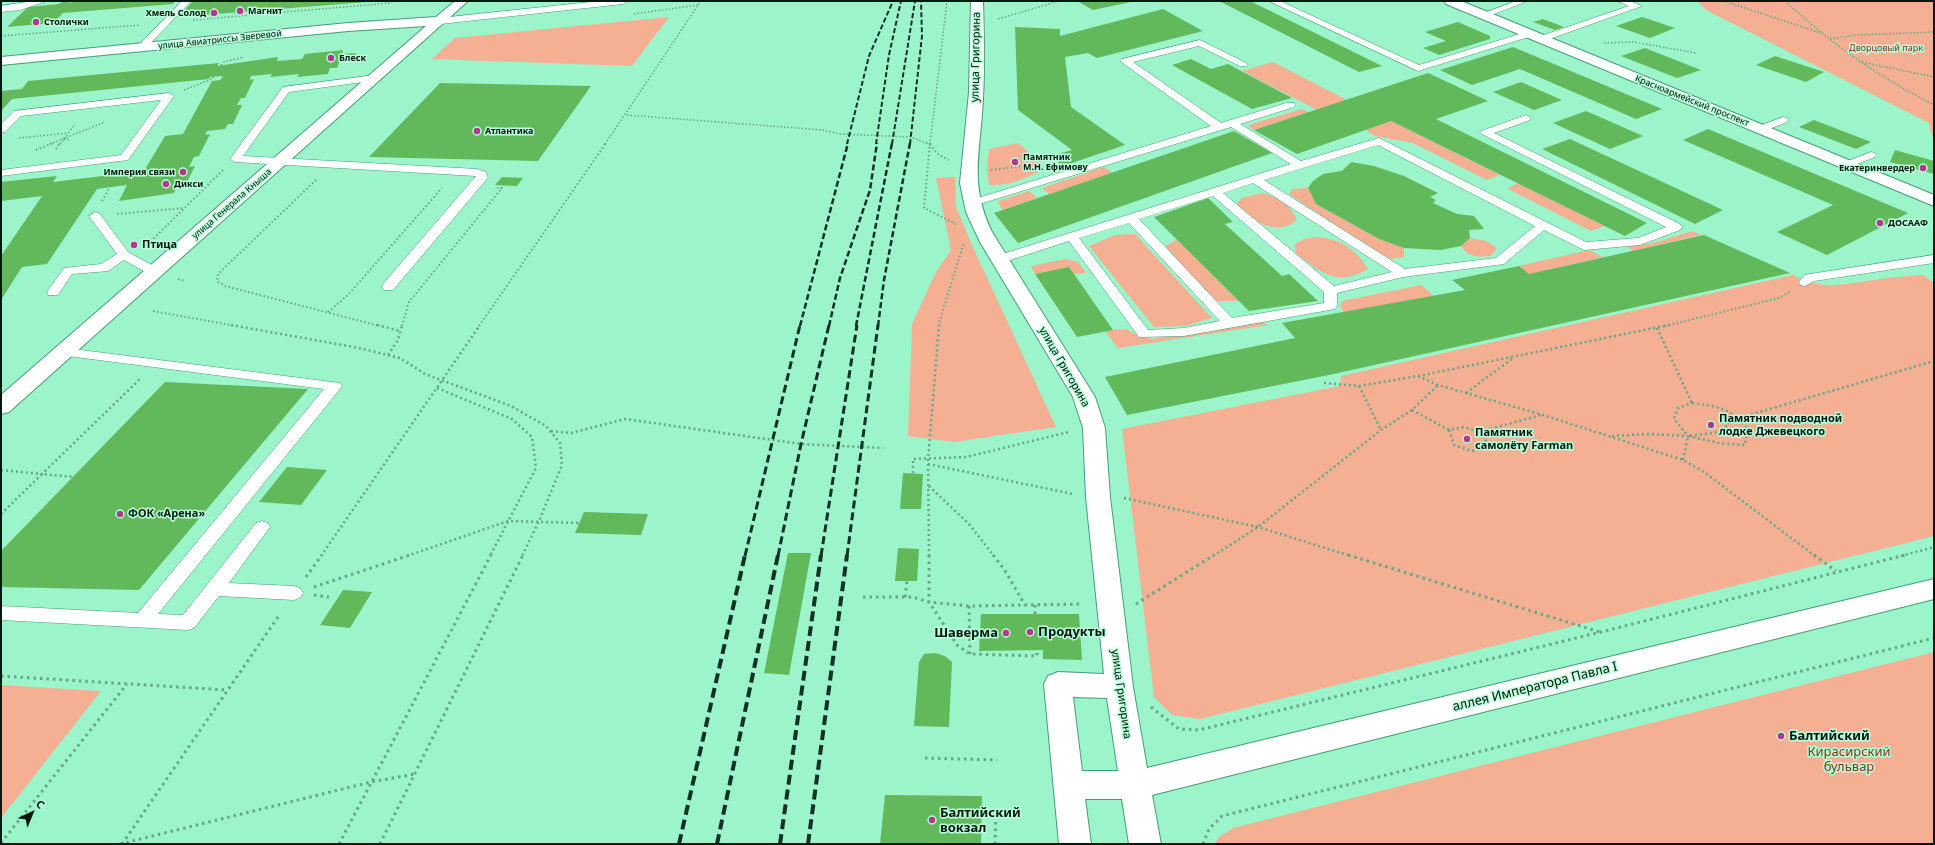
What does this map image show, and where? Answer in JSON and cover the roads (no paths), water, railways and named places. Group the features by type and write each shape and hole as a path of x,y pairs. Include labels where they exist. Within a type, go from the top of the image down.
{"street":[{"name":"улица Генерала Кныша","path":"1,407 462,1"},
{"name":"улица Григорина","path":"977,1 977,84 968,178 972,217 1000,259 1084,397 1094,428 1098,497 1119,687 1145,844"},
{"name":"Красноармейский проспект","path":"1450,1 1934,201"},
{"name":"улица Авиатриссы Зверевой","path":"1,61 348,27 440,21"},
{"name":"аллея Императора Павла I","path":"1069,784 1136,785 1934,589"},
{"path":"1075,844 1058,684 1119,687"}],"lane":[{"path":"1,9 20,7 43,1"},
{"path":"141,48 187,1"},
{"path":"530,12 540,1"},
{"path":"579,6 599,1"},
{"path":"440,21 623,1"},
{"path":"1273,1 1418,68 1638,6 1621,1"},
{"path":"1483,15 1524,1"},
{"path":"1220,127 1124,62 1200,43 1243,64"},
{"path":"376,78 286,89 235,159 282,160 477,172 482,174 482,178 388,287"},
{"path":"1,130 18,113 169,96 124,158 1,173"},
{"path":"972,217 1220,127 1290,105"},
{"path":"1000,259 1130,217 1256,180 1379,141 1584,246 1640,241 1676,227 1485,133 1526,118"},
{"path":"1761,129 1783,120"},
{"path":"1232,123 1300,165"},
{"path":"1847,165 1871,155"},
{"path":"1256,180 1403,273"},
{"path":"1214,192 1331,291"},
{"path":"95,216 128,258 155,272"},
{"path":"1130,217 1229,323"},
{"path":"1331,291 1403,273 1500,261 1543,225"},
{"path":"1071,236 1144,334 1184,332 1330,306 1331,291"},
{"path":"53,292 68,271 104,268 128,258"},
{"path":"1805,282 1810,278 1934,259"},
{"path":"64,352 157,362 335,386 144,619"},
{"path":"1,613 144,619 188,623 262,526"},
{"path":"214,589 294,593"}],"railway":[{"path":"847,144 869,56 893,1"},
{"path":"876,144 889,55 901,1"},
{"path":"892,144 915,1"},
{"path":"910,144 922,36 921,1"},
{"path":"800,326 848,143"},
{"path":"829,326 840,278 870,190 877,143"},
{"path":"856,326 892,143"},
{"path":"878,326 884,280 910,143"},
{"path":"745,556 800,325"},
{"path":"778,556 801,444 829,325"},
{"path":"821,556 857,325"},
{"path":"847,556 878,325"},
{"path":"679,844 745,555"},
{"path":"717,844 778,555"},
{"path":"780,844 821,555"},
{"path":"808,844 847,555"}],"place":[{"name":"Магнит","path":"240,11"},
{"name":"Хмель Солод","path":"214,13"},
{"name":"Столички","path":"36,22"},
{"name":"Блеск","path":"331,58"},
{"name":"Атлантика","path":"477,131"},
{"name":"Памятник М.Н. Ефимову","path":"1015,162"},
{"name":"Екатеринвердер","path":"1923,168"},
{"name":"Империя связи","path":"183,172"},
{"name":"Дикси","path":"166,184"},
{"name":"ДОСААФ","path":"1880,223"},
{"name":"Птица","path":"134,245"},
{"name":"Памятник подводной лодке Джевецкого","path":"1711,425"},
{"name":"Памятник самолёту Farman","path":"1467,439"},
{"name":"ФОК «Арена»","path":"120,514"},
{"name":"Продукты","path":"1030,632"},
{"name":"Шаверма","path":"1006,633"},
{"name":"Балтийский","path":"1781,736"},
{"name":"Балтийский вокзал","path":"932,820"}],"park label":[{"name":"Дворцовый парк","path":"1886,48"},
{"name":"Кирасирский бульвар","path":"1849,760"}]}
